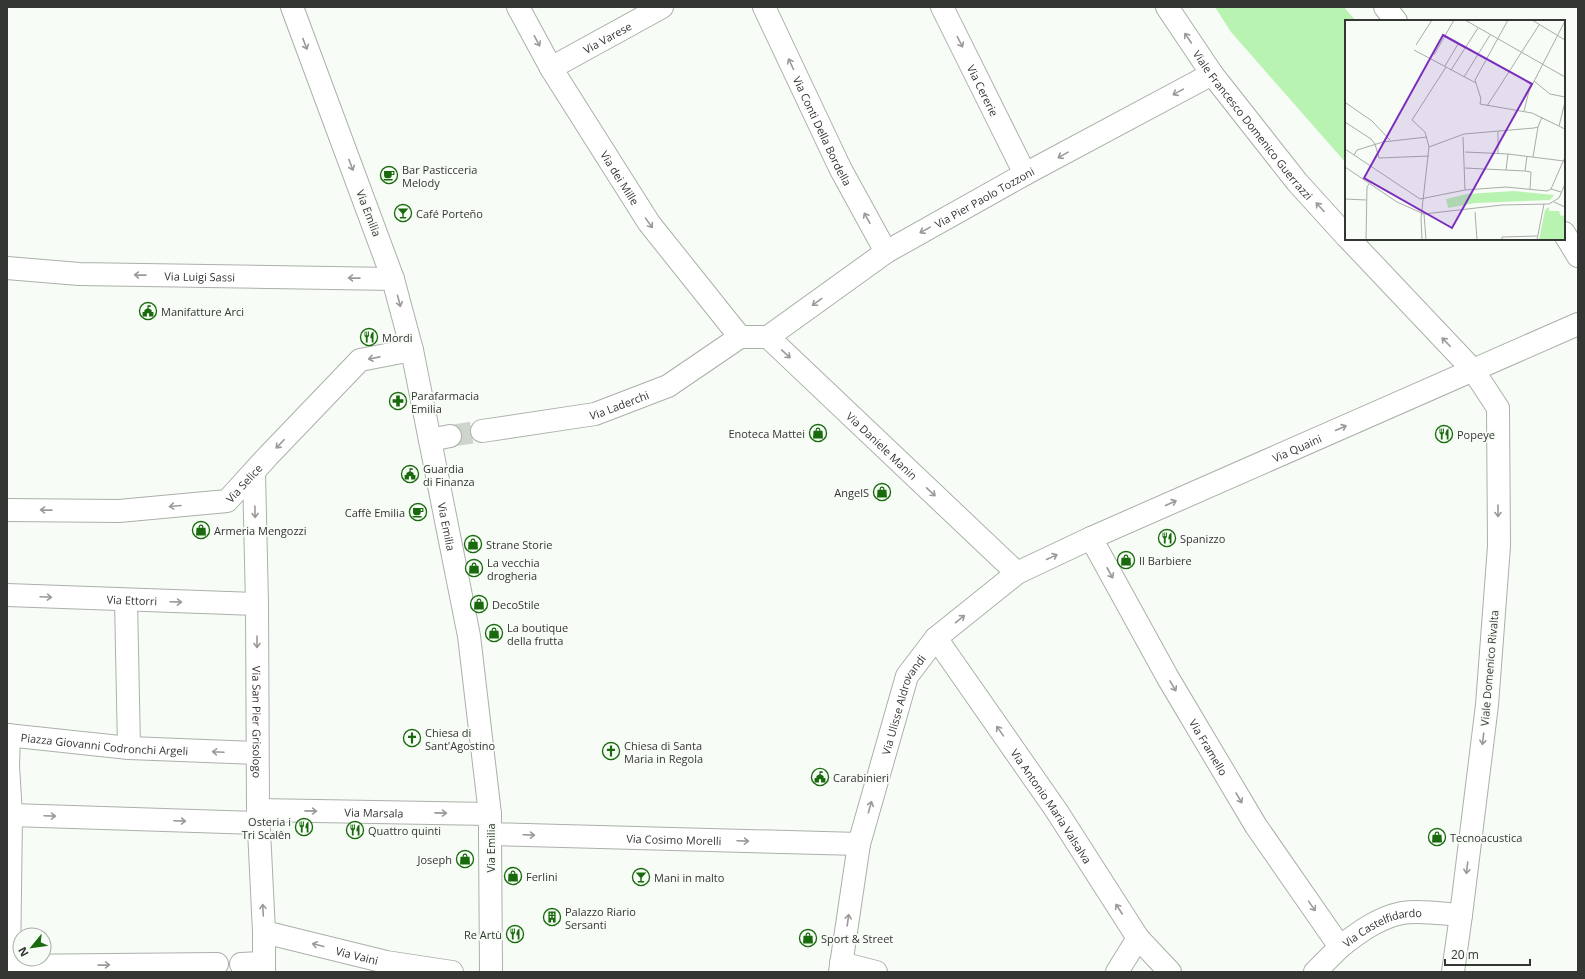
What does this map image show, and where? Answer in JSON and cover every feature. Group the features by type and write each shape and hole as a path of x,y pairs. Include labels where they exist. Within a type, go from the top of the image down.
{"street":[{"name":"Via Emilia","path":"292,7 394,279 412,350 440,438 469,636 490,824 491,972"},
{"name":"Via dei Mille","path":"518,7 551,68 649,223 740,337"},
{"name":"Via Varese","path":"551,68 662,7"},
{"name":"Via Conti Della Bordella","path":"764,7 840,168 886,252"},
{"name":"Via Cererie","path":"942,7 1026,174"},
{"name":"Viale Francesco Domenico Guerrazzi","path":"1168,7 1212,74 1297,182 1345,235"},
{"path":"1384,7 1395,20"},
{"name":"Via Pier Paolo Tozzoni","path":"768,337 886,252 1026,174 1212,74"},
{"path":"1565,235 1578,256"},
{"path":"1350,240 1473,370"},
{"name":"Via Luigi Sassi","path":"7,268 79,274 394,279"},
{"name":"Via Quaini","path":"1017,573 1091,538 1578,324"},
{"path":"740,337 768,337"},
{"name":"Via Laderchi","path":"482,431 595,414 668,386 740,337"},
{"name":"Via Daniele Manin","path":"768,337 1017,573"},
{"name":"Via Selice","path":"7,510 119,512 227,501 360,360 412,350"},
{"name":"Viale Domenico Rivalta","path":"1453,972 1462,915 1488,705 1499,546 1498,408 1473,370"},
{"name":"Via San Pier Grisologo","path":"254,473 257,604 258,816 264,932 264,968"},
{"name":"Via Framello","path":"1091,538 1168,678 1256,826 1340,947"},
{"name":"Via Ulisse Aldrovandi","path":"841,968 859,844 907,676 936,638 1017,573"},
{"name":"Via Ettorri","path":"7,595 257,604"},
{"path":"126,600 129,748"},
{"name":"Via Antonio Maria Valsalva","path":"936,638 1056,810 1138,938 1170,972"},
{"name":"Piazza Giovanni Codronchi Argeli","path":"8,966 11,815 8,735 129,748 257,753"},
{"path":"11,815 258,816"},
{"name":"Via Marsala","path":"258,816 490,824"},
{"name":"Via Cosimo Morelli","path":"490,824 859,844"},
{"name":"Via Castelfidardo","path":"1315,972 1355,934 1378,921 1403,913 1423,912 1462,915"},
{"name":"Via Vaini","path":"264,932 386,962 452,972"},
{"path":"1117,972 1138,938"},
{"path":"8,966 217,964"},
{"path":"242,964 264,968"},
{"path":"841,968 876,972"}],"green space":[{"path":"1215,7 1344,7 1355,20 1345,20 1345,162 1231,32"}],"tunnel":[{"path":"450,436 482,431"}],"place":[{"name":"Bar Pasticceria Melody","path":"389,175"},
{"name":"Café Porteño","path":"403,213"},
{"name":"Manifatture Arci","path":"148,311"},
{"name":"Mordi","path":"369,337"},
{"name":"Parafarmacia Emilia","path":"398,401"},
{"name":"Enoteca Mattei","path":"818,433"},
{"name":"Popeye","path":"1444,434"},
{"name":"Guardia di Finanza","path":"410,474"},
{"name":"AngelS","path":"882,492"},
{"name":"Caffè Emilia","path":"418,512"},
{"name":"Armeria Mengozzi","path":"201,530"},
{"name":"Spanizzo","path":"1167,538"},
{"name":"Strane Storie","path":"473,544"},
{"name":"Il Barbiere","path":"1126,560"},
{"name":"La vecchia drogheria","path":"474,568"},
{"name":"DecoStile","path":"479,604"},
{"name":"La boutique della frutta","path":"494,633"},
{"name":"Chiesa di Sant'Agostino","path":"412,738"},
{"name":"Chiesa di Santa Maria in Regola","path":"611,751"},
{"name":"Carabinieri","path":"820,777"},
{"name":"Osteria i Tri Scalên","path":"304,827"},
{"name":"Quattro quinti","path":"355,830"},
{"name":"Tecnoacustica","path":"1437,837"},
{"name":"Joseph","path":"465,859"},
{"name":"Ferlini","path":"513,876"},
{"name":"Mani in malto","path":"641,877"},
{"name":"Palazzo Riario Sersanti","path":"552,917"},
{"name":"Re Artù","path":"515,934"},
{"name":"Sport & Street","path":"808,938"}]}
